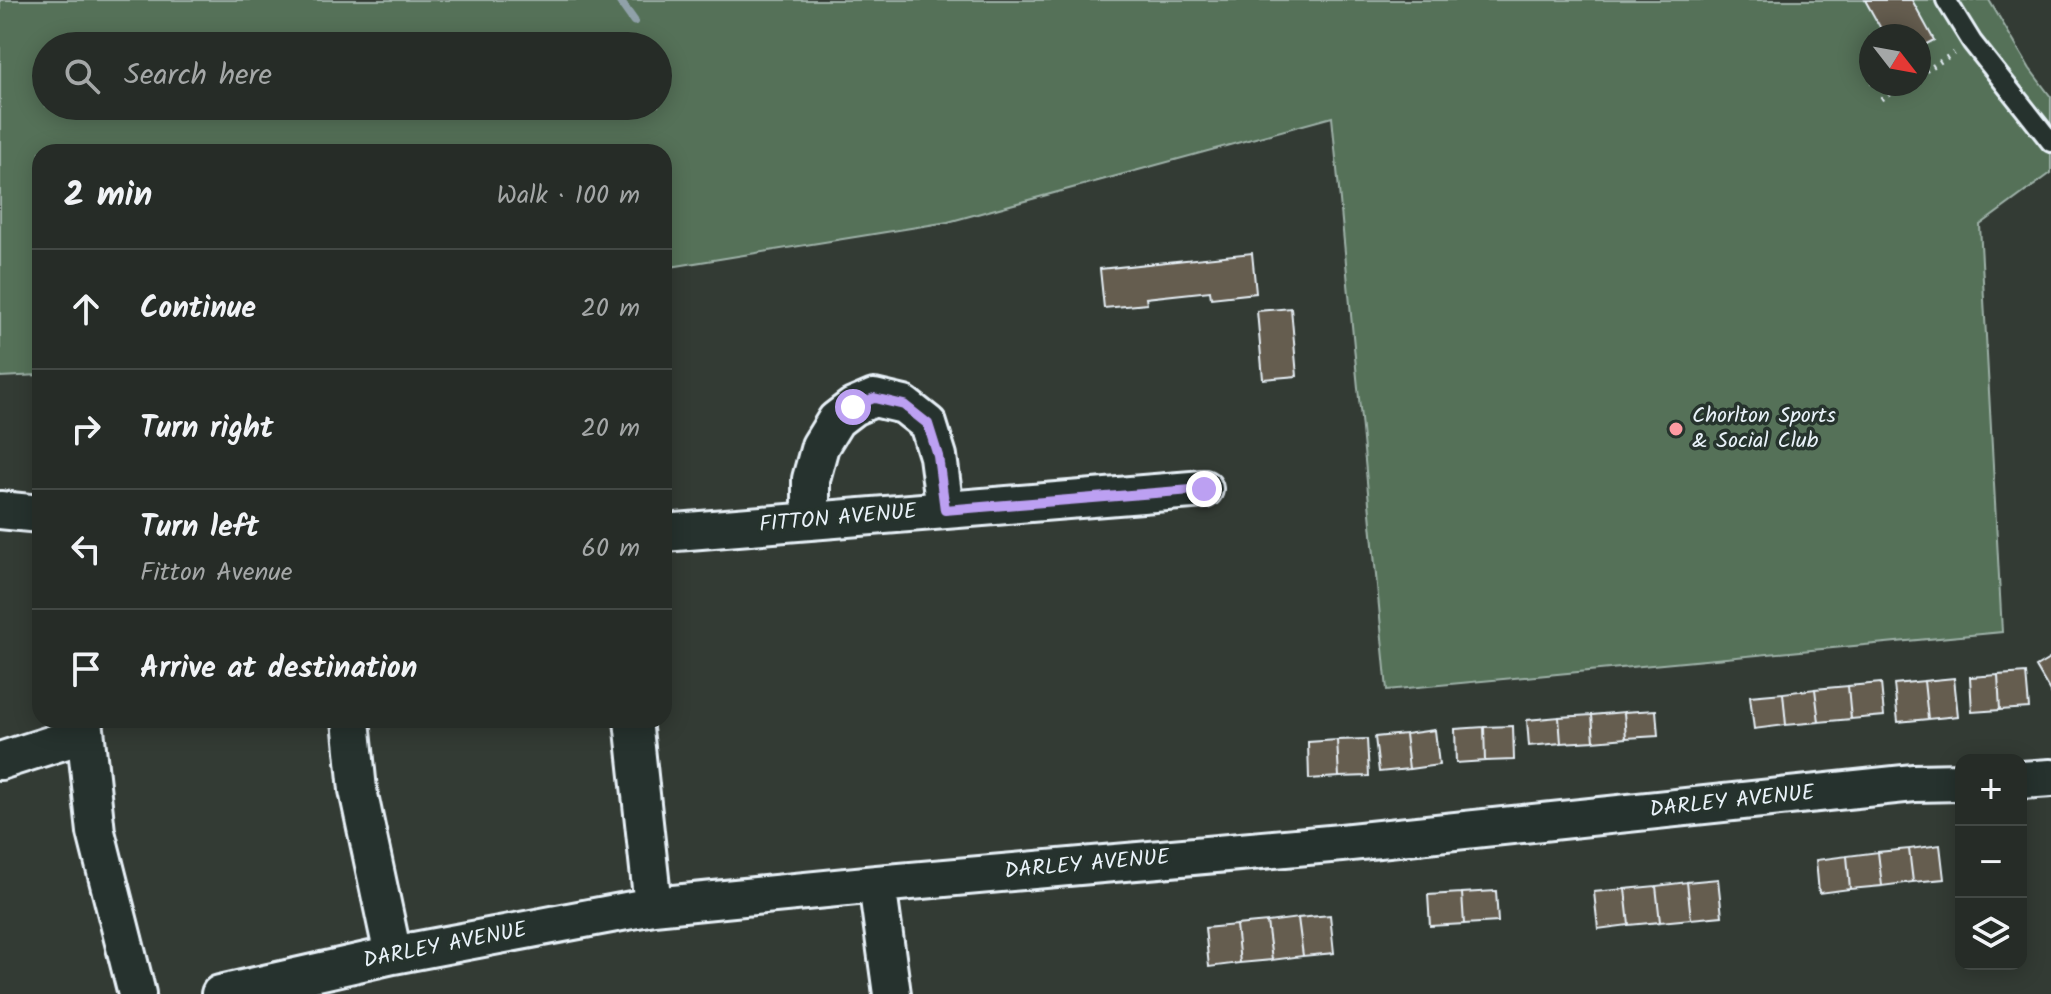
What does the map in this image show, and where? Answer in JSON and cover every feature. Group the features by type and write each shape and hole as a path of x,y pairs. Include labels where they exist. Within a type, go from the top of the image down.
{"street":[{"path":"811,521 811,479 820,446 836,420 853,407 874,398 904,405 928,424 938,456 945,510"},
{"name":"FITTON AVENUE","path":"672,532 1204,489"},
{"path":"0,510 32,513"},
{"path":"0,761 82,728"},
{"path":"84,728 96,832 137,994"},
{"path":"352,728 358,790 393,955"},
{"path":"634,728 653,906"},
{"path":"2027,780 2051,778"},
{"name":"DARLEY AVENUE","path":"220,994 393,955 653,906 1341,843 1914,783 1955,782"},
{"path":"877,884 892,994"}],"lane":[{"path":"1946,0 1972,42 2051,142"}],"path":[{"path":"1931,68 1972,42"},
{"path":"1881,99 1886,96"}],"green space":[{"name":"Chorlton Sports & Social Club","path":"0,0 1989,0 2030,69 2051,97 2051,173 1980,225 2002,632 1387,690 1332,117 948,222 672,267 672,144 32,144 32,375 0,377"}],"building":[{"path":"1865,0 1912,0 1925,24 1878,24"},
{"path":"1252,253 1256,293 1211,298 1210,291 1146,298 1147,304 1104,308 1100,269"},
{"path":"1291,308 1297,376 1263,379 1257,311"},
{"path":"2051,658 2051,693 2036,667"},
{"path":"2026,673 2029,708 2000,710 1998,675"},
{"path":"1998,675 2000,710 1972,712 1970,677"},
{"path":"1954,678 1958,716 1928,719 1924,681"},
{"path":"1924,681 1928,719 1898,722 1894,684"},
{"path":"1881,683 1884,716 1851,719 1848,686"},
{"path":"1848,686 1851,719 1819,722 1815,689"},
{"path":"1815,689 1819,722 1786,725 1783,693"},
{"path":"1783,693 1786,725 1754,729 1750,696"},
{"path":"1656,710 1658,736 1626,738 1624,712"},
{"path":"1624,712 1626,738 1594,741 1592,715"},
{"path":"1592,715 1594,741 1561,743 1559,717"},
{"path":"1559,717 1561,743 1529,746 1527,720"},
{"path":"1513,726 1514,760 1485,761 1484,727"},
{"path":"1484,727 1485,761 1456,763 1455,729"},
{"path":"1435,730 1439,765 1409,769 1405,734"},
{"path":"1405,734 1409,769 1379,772 1375,737"},
{"path":"1367,739 1369,776 1339,777 1337,740"},
{"path":"1337,740 1339,777 1309,779 1308,742"},
{"path":"1940,845 1944,879 1913,882 1909,849"},
{"path":"1909,849 1913,882 1882,886 1878,852"},
{"path":"1878,852 1882,886 1850,889 1847,856"},
{"path":"1847,856 1850,889 1819,893 1816,860"},
{"path":"1718,879 1722,916 1691,919 1687,882"},
{"path":"1687,882 1691,919 1660,922 1656,886"},
{"path":"1656,886 1660,922 1629,925 1625,889"},
{"path":"1625,889 1629,925 1598,929 1594,892"},
{"path":"1496,891 1498,922 1464,924 1462,893"},
{"path":"1462,893 1464,924 1430,926 1428,895"},
{"path":"1330,915 1334,953 1303,956 1298,918"},
{"path":"1298,918 1303,956 1272,960 1267,922"},
{"path":"1267,922 1272,960 1240,963 1236,925"},
{"path":"1236,925 1240,963 1209,967 1205,928"}],"waterway":[{"path":"619,0 634,21"}],"place":[{"name":"Chorlton Sports & Social Club","path":"1676,429"}],"route":[{"path":"853,407 874,398 904,405 928,424 938,456 945,510 1204,489"}]}
